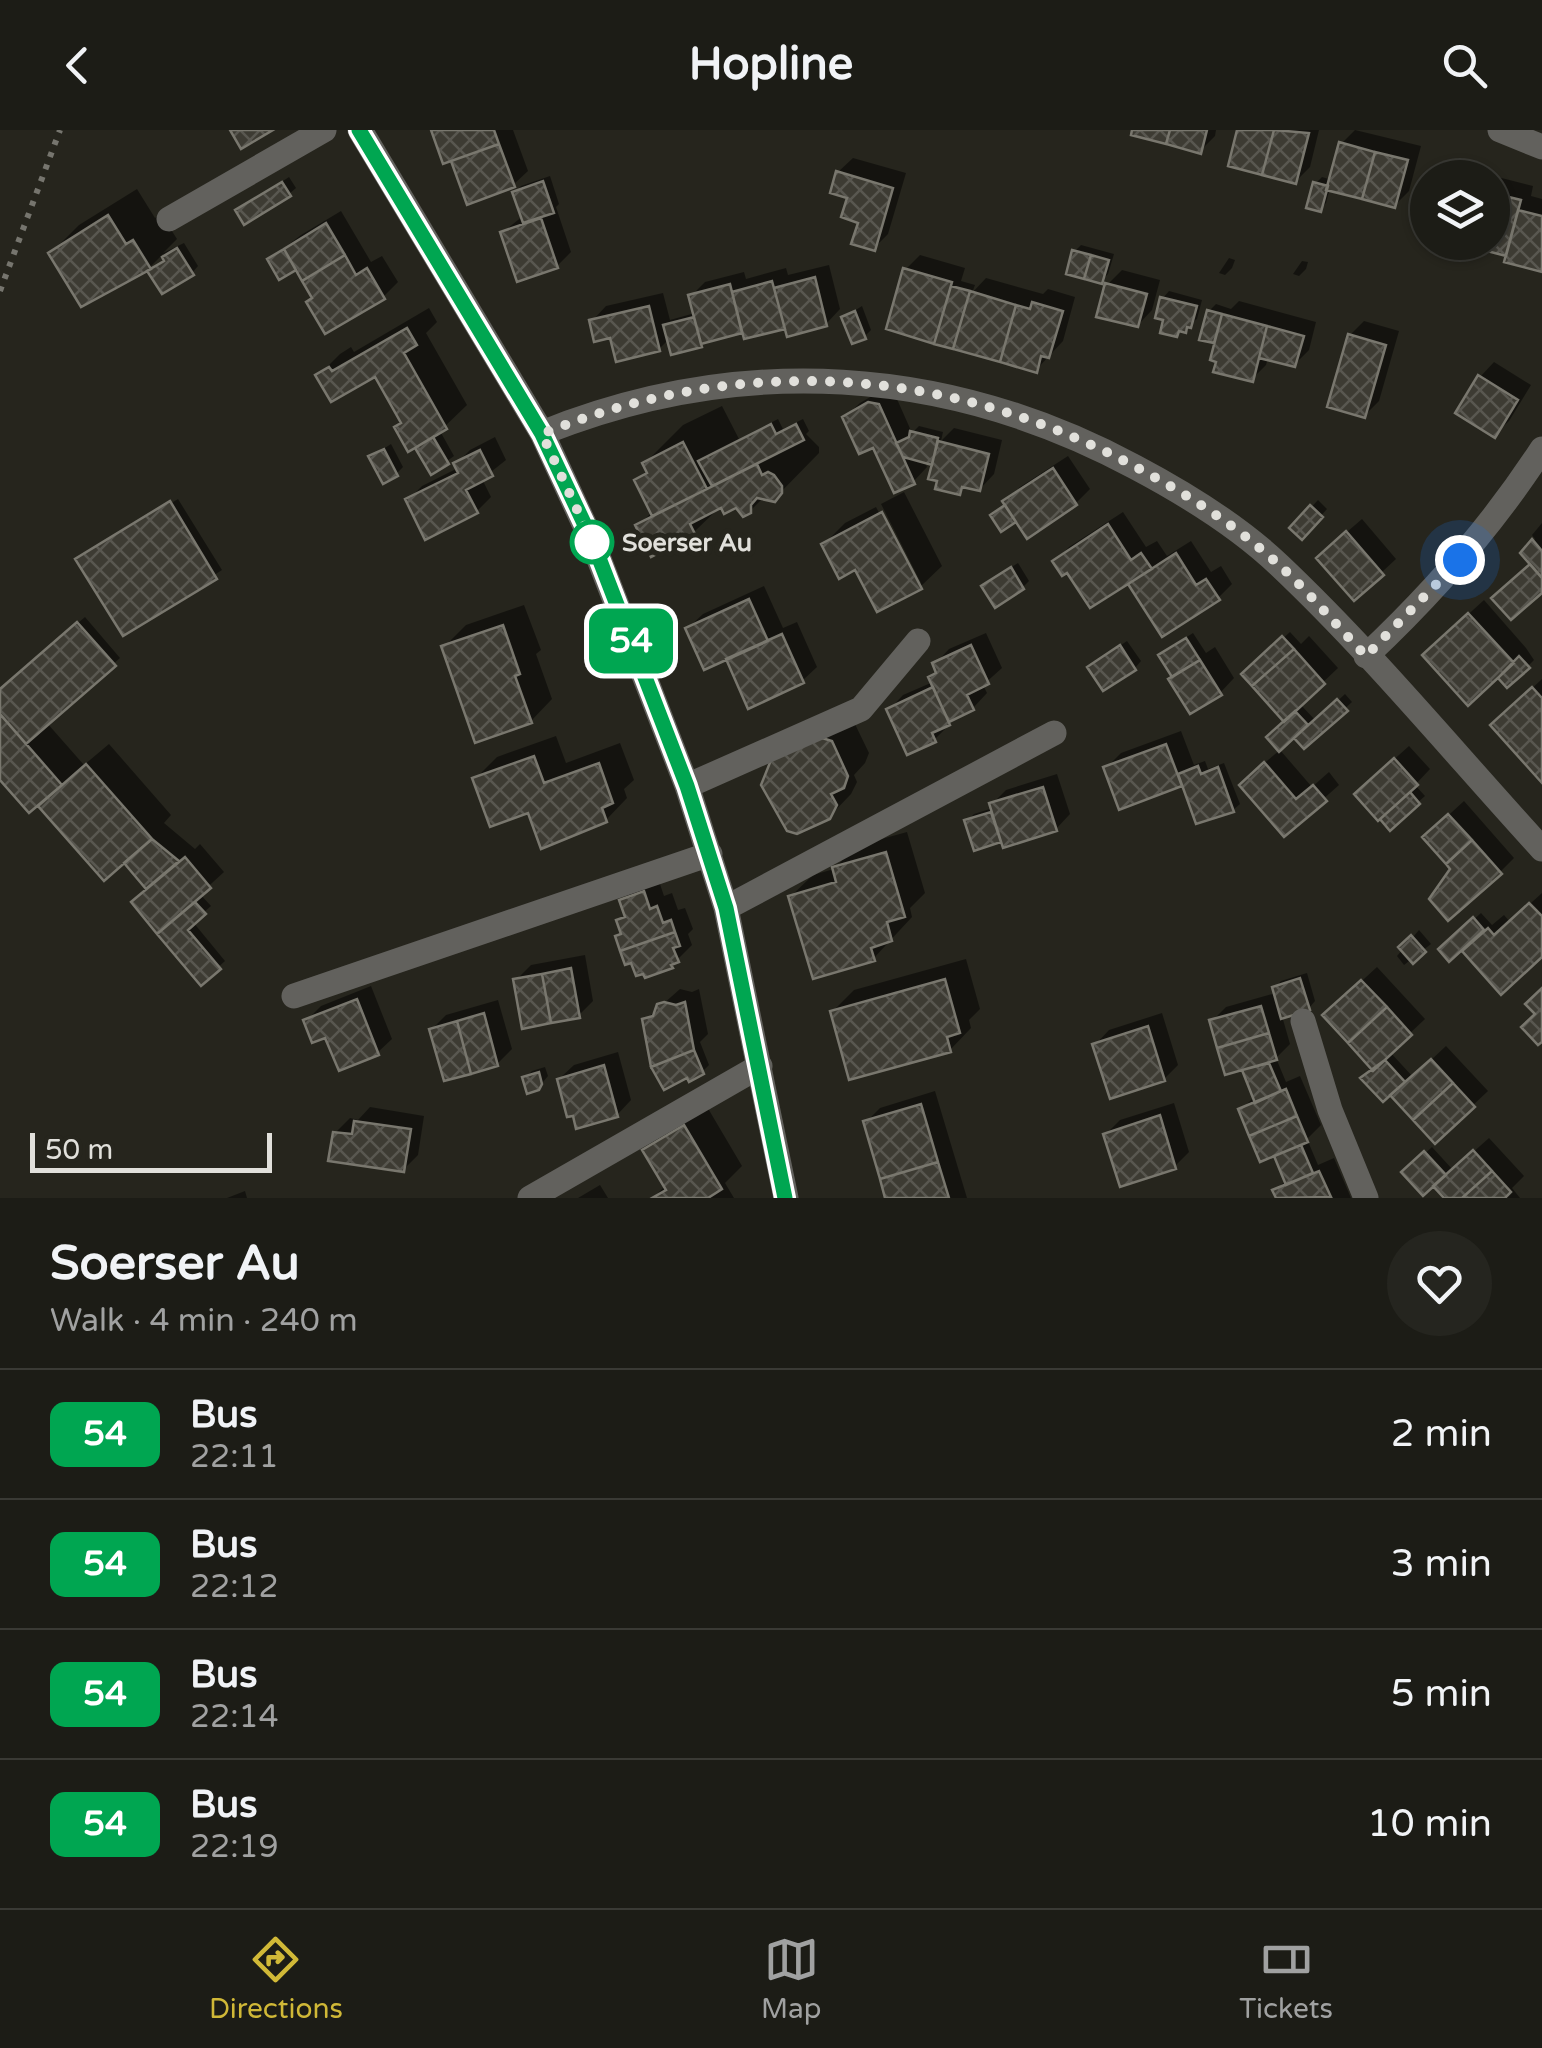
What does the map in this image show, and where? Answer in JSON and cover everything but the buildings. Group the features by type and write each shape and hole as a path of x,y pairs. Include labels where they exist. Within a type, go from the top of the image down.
{"street":[{"path":"168,219 324,130"},
{"path":"360,130 542,434 592,540 687,786 726,908 786,1198"},
{"path":"1500,130 1542,147"},
{"path":"542,434 612,408 772,381 858,381 916,388 1056,428 1178,490 1278,564 1542,849"},
{"path":"1366,656 1460,560 1510,498 1542,449"},
{"path":"687,786 861,710 918,641"},
{"path":"726,908 1054,734"},
{"path":"294,996 710,854"},
{"path":"1302,1022 1330,1110 1366,1198"},
{"path":"530,1198 760,1066"}],"path":[{"path":"0,290 60,130"}],"bus line":[{"name":"54","path":"359,130 542,434 592,540 687,786 726,908 785,1198"}],"place":[{"name":"Soerser Au","path":"592,542"}],"route":[{"path":"592,542 542,434 612,408 687,393 772,381 858,381 916,388 989,406 1056,428 1123,460 1178,490 1278,564 1366,656 1460,560"}]}
